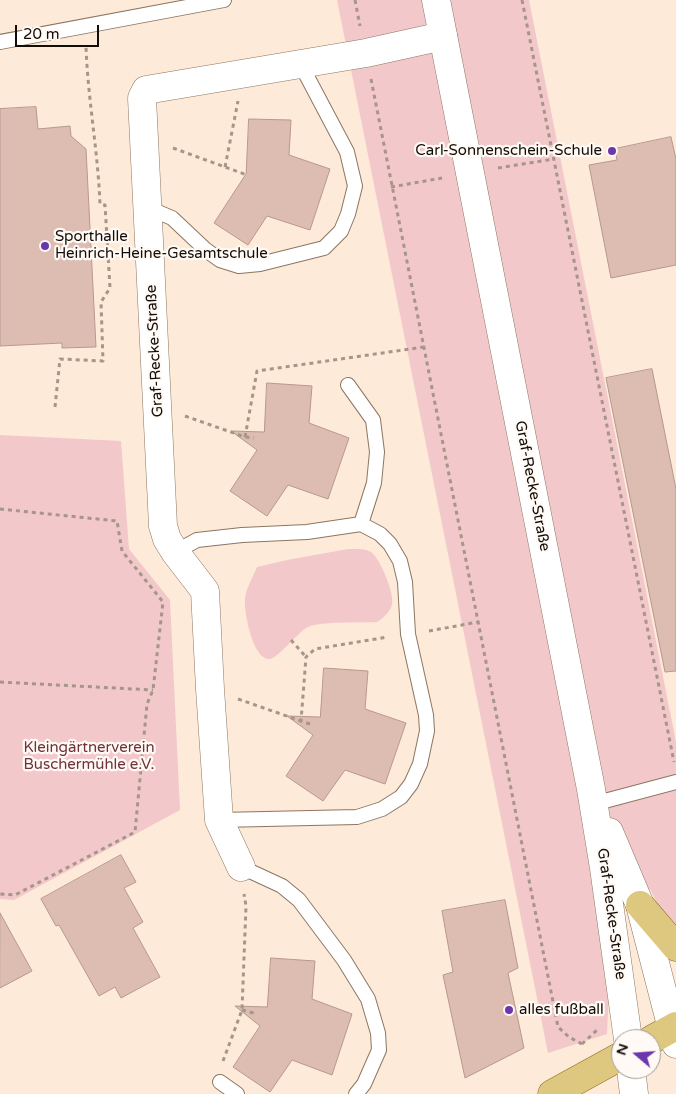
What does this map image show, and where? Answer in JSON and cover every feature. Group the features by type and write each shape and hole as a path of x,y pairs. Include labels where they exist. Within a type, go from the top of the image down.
{"main road":[{"path":"640,905 676,947"},
{"path":"552,1094 611,1062"}],"street":[{"name":"Graf-Recke-Straße","path":"436,0 594,796 627,1029"},
{"name":"Graf-Recke-Straße","path":"241,867 219,820 210,689 206,591 167,540 163,526 142,98 146,90 366,53 443,36"},
{"name":"Graf-Recke-Straße","path":"594,796 640,905 669,1034"},
{"path":"632,1079 634,1094"}],"lane":[{"path":"0,42 224,0"},
{"path":"146,207 172,218 206,250 220,260 239,266 260,264 324,248 341,231 348,214 355,186 347,152 300,65"},
{"path":"348,384 373,420 377,452 374,484 361,524"},
{"path":"175,552 197,540 242,535 307,532 361,524 380,534 390,544 400,561 405,582 408,634 426,715 427,731 420,764 412,784 401,796 382,809 358,817 219,820"},
{"path":"594,796 676,782"},
{"path":"241,867 282,886 299,900 344,960 368,999 378,1033 379,1050 364,1084 356,1094"},
{"path":"220,1082 236,1094"}],"path":[{"path":"355,0 558,1027 569,1037 582,1044"},
{"path":"522,0 674,763"},
{"path":"55,407 60,359 103,360 101,302 110,288 105,205 100,204 99,166 86,69 85,26"},
{"path":"226,167 244,74"},
{"path":"144,137 247,175"},
{"path":"245,437 258,371 424,347"},
{"path":"158,407 245,437 254,438"},
{"path":"0,509 117,521 122,551 163,602 153,690 147,704 135,832 14,896 0,894"},
{"path":"301,721 306,657 315,649 478,622"},
{"path":"291,640 306,657"},
{"path":"0,682 153,690"},
{"path":"210,689 310,724"},
{"path":"220,1082 223,1063 242,1010 246,906 241,867"},
{"path":"242,1010 257,1014"}],"green space":[{"path":"337,0 529,0 676,742 676,928 659,907 650,889 596,906 609,991 607,1034 548,1053"},
{"name":"Kleingärtnerverein Buschermühle e.V.","path":"0,435 121,441 129,549 170,600 180,810 14,900 0,899"},
{"path":"348,549 368,551 375,556 386,577 391,593 392,605 388,612 377,622 331,623 308,627 273,658 264,658 254,645 245,606 246,592 257,567"}],"building":[{"name":"Sporthalle Heinrich-Heine-Gesamtschule","path":"36,107 38,129 70,126 71,136 86,149 96,347 62,348 62,343 0,346 0,109"},
{"path":"249,119 291,120 289,155 330,169 310,230 267,216 248,245 214,223 246,174"},
{"path":"671,137 676,159 676,265 611,278 589,165 617,160 615,149"},
{"path":"652,369 676,489 676,671 665,672 606,378"},
{"path":"267,383 312,386 309,423 349,438 328,499 288,485 267,516 230,491 257,450 231,431 264,432"},
{"path":"324,668 368,671 365,709 406,723 385,784 345,770 323,801 286,776 313,735 287,716 320,717"},
{"path":"121,855 136,882 124,888 143,922 133,928 160,977 121,998 115,987 99,996 59,925 56,926 41,899"},
{"path":"505,900 518,968 508,973 524,1048 465,1078 443,975 453,972 442,911"},
{"path":"0,913 32,971 0,988"},
{"path":"271,958 315,961 312,999 352,1014 332,1075 292,1060 270,1092 233,1067 260,1026 235,1006 267,1007"}],"place":[{"name":"Carl-Sonnenschein-Schule","path":"612,151"},
{"name":"Sporthalle Heinrich-Heine-Gesamtschule","path":"45,246"},
{"name":"alles fußball","path":"509,1010"}]}
